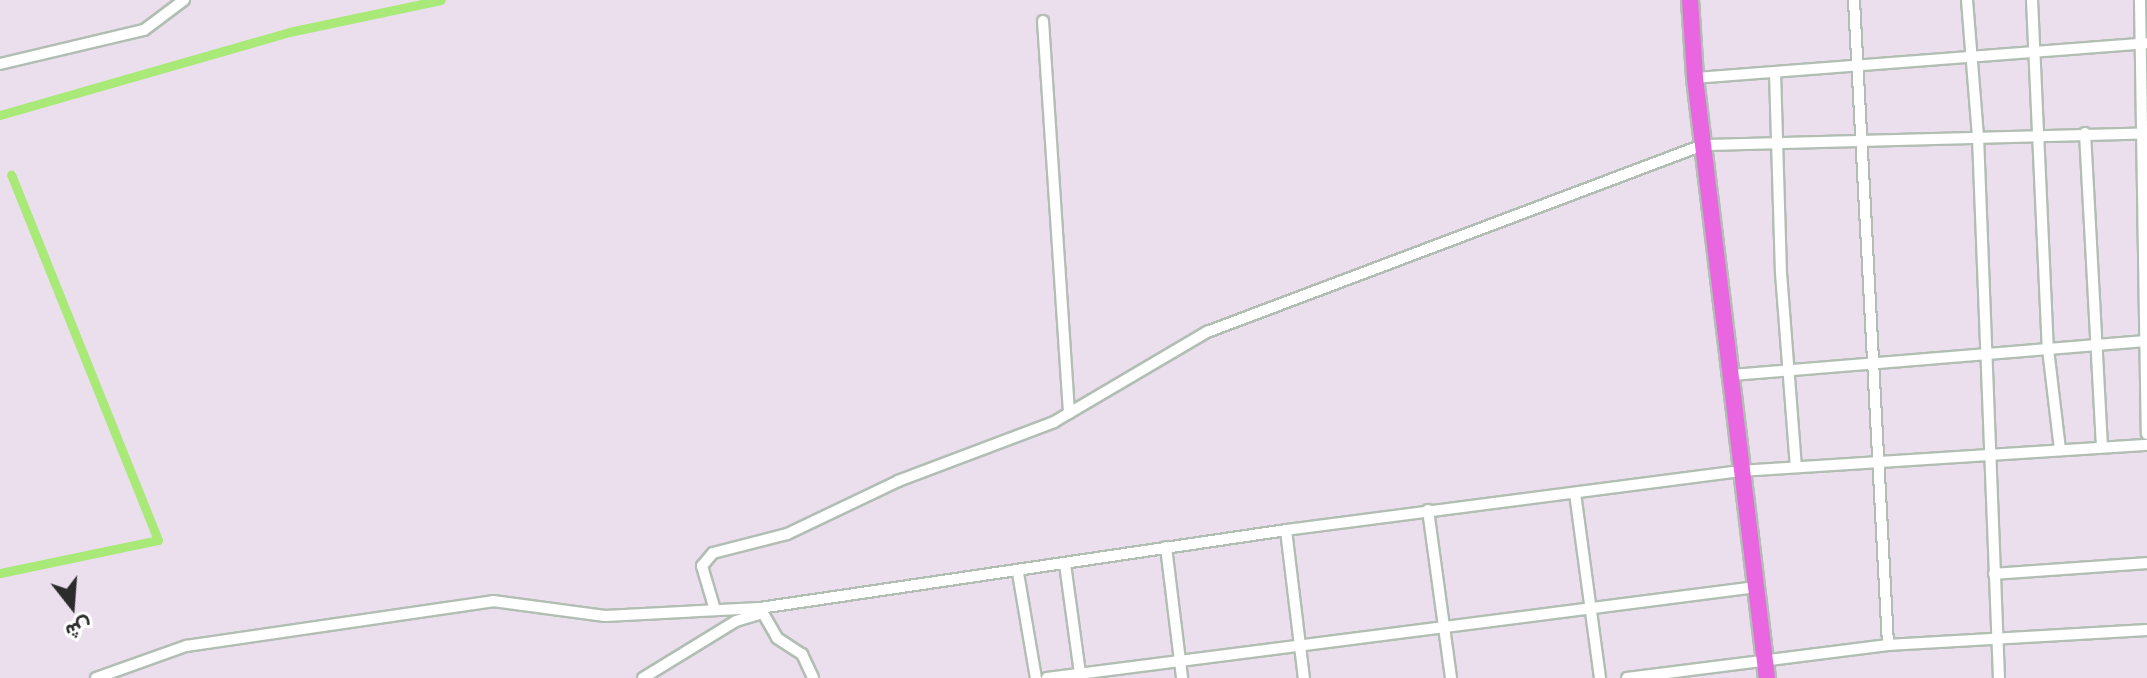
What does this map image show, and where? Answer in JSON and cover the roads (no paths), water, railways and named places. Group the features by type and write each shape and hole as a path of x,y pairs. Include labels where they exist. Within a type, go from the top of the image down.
{"main road":[{"path":"1690,0 1695,78 1767,678"}],"street":[{"path":"0,64 144,30 184,0"},
{"path":"1854,0 1864,142 1876,460 1888,645"},
{"path":"1967,0 1978,137 1984,355 1999,678"},
{"path":"2032,0 2048,349 2060,450"},
{"path":"2140,0 2145,43 2147,434"},
{"path":"1043,21 1069,413"},
{"path":"1695,78 2145,43"},
{"path":"1775,72 1775,144 1796,466"},
{"path":"2085,133 2102,447"},
{"path":"715,610 702,566 706,556 787,534 898,481 992,449 1069,413 1207,332 1703,145 2145,133"},
{"path":"1731,375 2146,341"},
{"path":"96,678 186,646 493,601 579,615 761,610 1018,573 1166,547 1741,471 2147,445"},
{"path":"1575,493 1600,678"},
{"path":"1428,510 1451,678"},
{"path":"1286,530 1304,678"},
{"path":"1166,547 1182,678"},
{"path":"1994,574 2147,563"},
{"path":"1065,564 1080,674"},
{"path":"1018,573 1036,678"},
{"path":"1047,678 1132,673 1180,660 1756,587"},
{"path":"643,678 736,621 761,610"},
{"path":"761,610 777,638 802,654 813,678"},
{"path":"1627,678 1765,658 1888,645 2147,630"}],"waterway":[{"path":"0,115 289,32 441,0"},
{"path":"0,573 158,540 11,174"}]}
